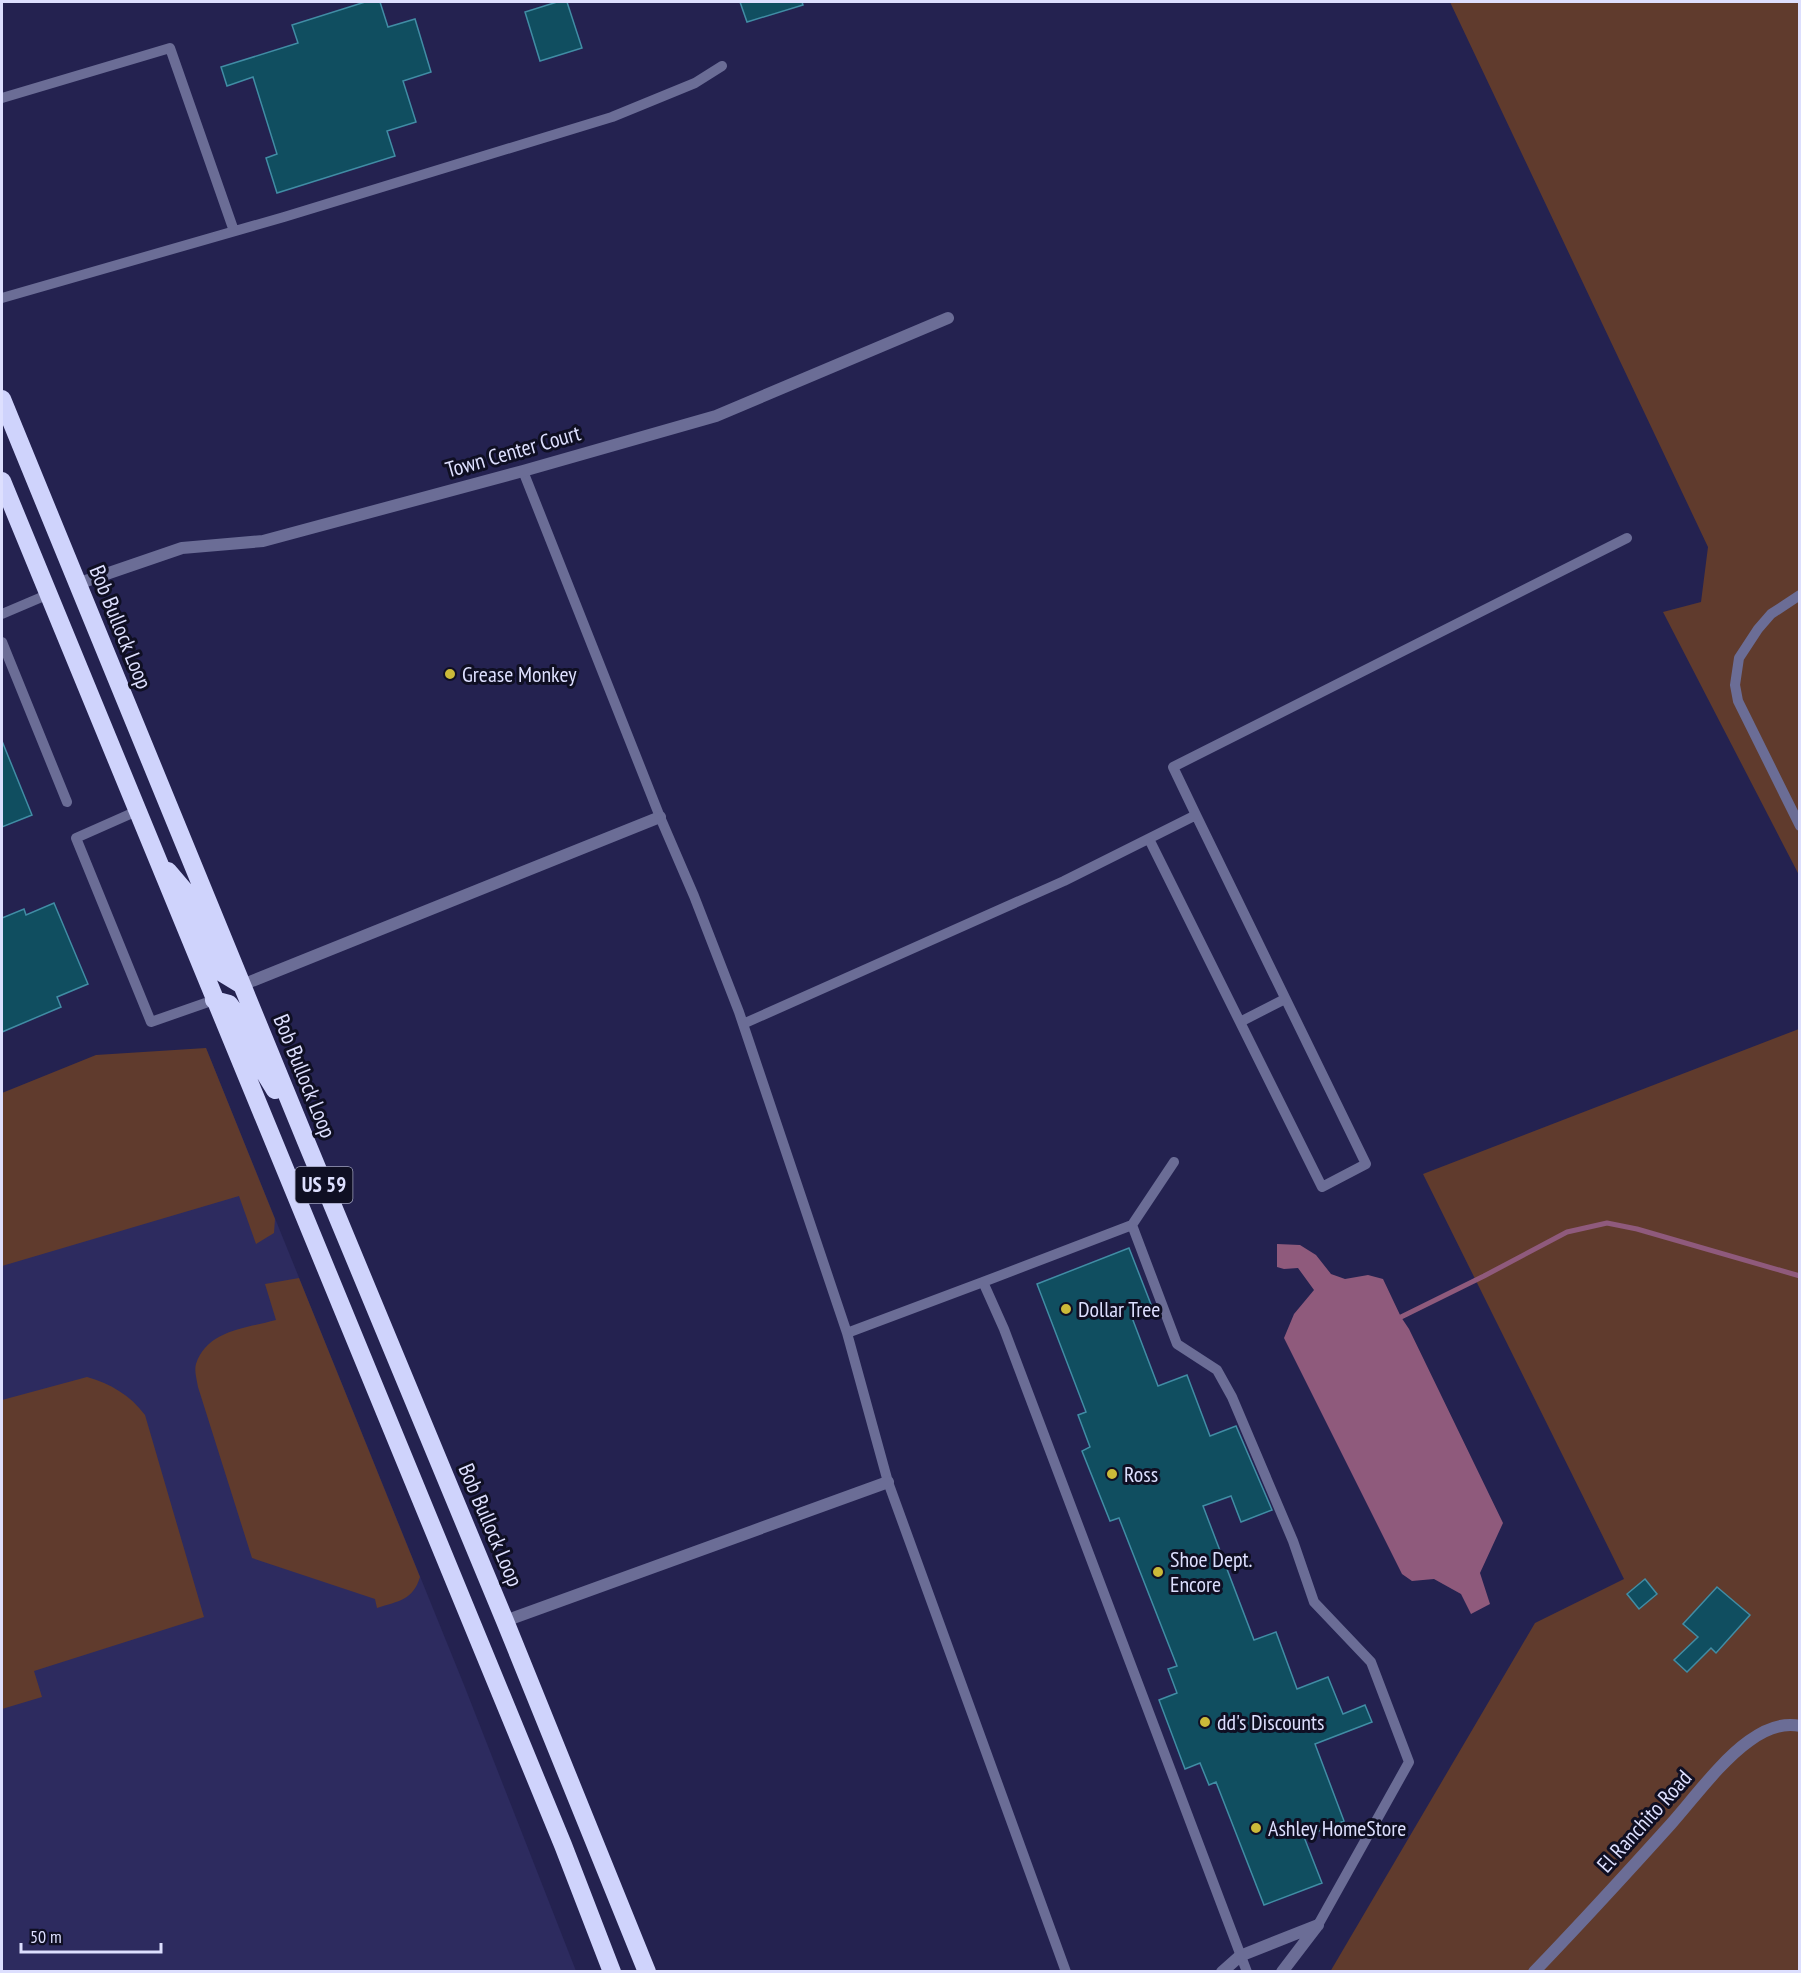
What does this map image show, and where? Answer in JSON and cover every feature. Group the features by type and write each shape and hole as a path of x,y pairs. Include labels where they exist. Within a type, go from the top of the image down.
{"highway":[{"name":"Bob Bullock Loop","path":"2,399 647,1971"},
{"path":"2,421 30,469"},
{"name":"US 59","path":"2,481 563,1845 612,1971"},
{"path":"157,859 185,891 219,971 242,985"},
{"path":"214,1000 229,1004 235,1012 255,1057 308,1146"}],"street":[{"name":"Town Center Court","path":"77,584 182,548 263,541 716,416 948,318"},
{"path":"242,985 660,817"},
{"path":"505,1621 888,1482"},
{"name":"El Ranchito Road","path":"1534,1971 1728,1760 1748,1742 1771,1728 1783,1725 1800,1726"},
{"path":"1222,1971 1240,1956 1318,1925"},
{"path":"1282,1971 1318,1925"}],"lane":[{"path":"2,98 170,48 234,231"},
{"path":"2,298 612,117 694,83 722,66"},
{"path":"523,471 743,1024 846,1334 888,1482 1066,1971"},
{"path":"1149,839 1322,1187 1366,1164 1173,767 1627,538"},
{"path":"2,614 49,594"},
{"path":"1800,595 1771,614 1758,630 1739,658 1735,685 1738,701 1795,806 1800,826"},
{"path":"2,642 68,802"},
{"path":"137,812 76,838 151,1022 214,1000"},
{"path":"743,1024 1064,881 1196,815"},
{"path":"1240,1022 1286,999"},
{"path":"846,1334 1132,1225 1174,1162"},
{"path":"1132,1225 1177,1344 1217,1370 1232,1397 1293,1540 1314,1602 1371,1662 1409,1762 1318,1925"},
{"path":"983,1282 1015,1357 1247,1971"}],"shaded area":[{"path":"1450,2 1799,2 1799,875 1663,612 1701,602 1708,547"},
{"path":"1799,1029 1799,1971 1330,1972 1535,1623 1624,1579 1423,1174"},
{"path":"206,1048 464,1685 576,1971 2,1971 2,1118"},
{"path":"206,1048 275,1219 274,1233 256,1244 239,1196 2,1266 2,1093 96,1055"},
{"path":"1277,1244 1300,1245 1316,1255 1331,1274 1345,1279 1368,1275 1383,1279 1503,1523 1480,1573 1490,1604 1471,1614 1461,1594 1434,1579 1412,1581 1402,1574 1284,1338 1294,1314 1314,1290 1298,1268 1277,1267"},
{"path":"299,1278 420,1577 409,1595 377,1608 375,1599 252,1558 198,1387 196,1364 201,1353 209,1344 229,1332 276,1320 265,1284"},
{"path":"87,1377 119,1391 145,1415 204,1617 34,1671 42,1697 2,1709 2,1400"}],"building":[{"path":"365,2 380,2 388,27 415,19 431,72 403,81 416,122 387,131 395,156 277,193 266,158 277,154 253,77 227,86 221,67 298,43 292,25"},
{"path":"557,2 567,2 582,48 540,61 525,12"},
{"path":"740,2 802,2 803,5 747,22"},
{"path":"2,741 32,815 2,827"},
{"path":"54,903 88,984 57,997 61,1007 2,1032 2,918 24,909 26,915"},
{"path":"1129,1248 1152,1307 1131,1315 1158,1386 1187,1375 1210,1436 1236,1426 1272,1510 1241,1522 1231,1496 1203,1506 1254,1640 1276,1632 1297,1689 1328,1677 1343,1714 1365,1705 1372,1722 1315,1744 1344,1821 1304,1837 1322,1883 1264,1905 1216,1782 1209,1785 1200,1763 1185,1769 1159,1700 1177,1693 1168,1669 1177,1666 1119,1518 1110,1521 1082,1451 1090,1447 1078,1415 1086,1412 1037,1284"},
{"path":"1645,1579 1657,1594 1639,1609 1627,1594"},
{"path":"1717,1587 1750,1615 1716,1653 1711,1648 1687,1672 1674,1660 1698,1637 1683,1624"}],"waterway":[{"path":"1401,1317 1567,1232 1607,1223 1637,1229 1800,1276"}],"place":[{"name":"Grease Monkey","path":"450,674"},
{"name":"Dollar Tree","path":"1066,1309"},
{"name":"Ross","path":"1112,1474"},
{"name":"Shoe Dept. Encore","path":"1158,1572"},
{"name":"dd's Discounts","path":"1205,1722"},
{"name":"Ashley HomeStore","path":"1256,1828"}]}
